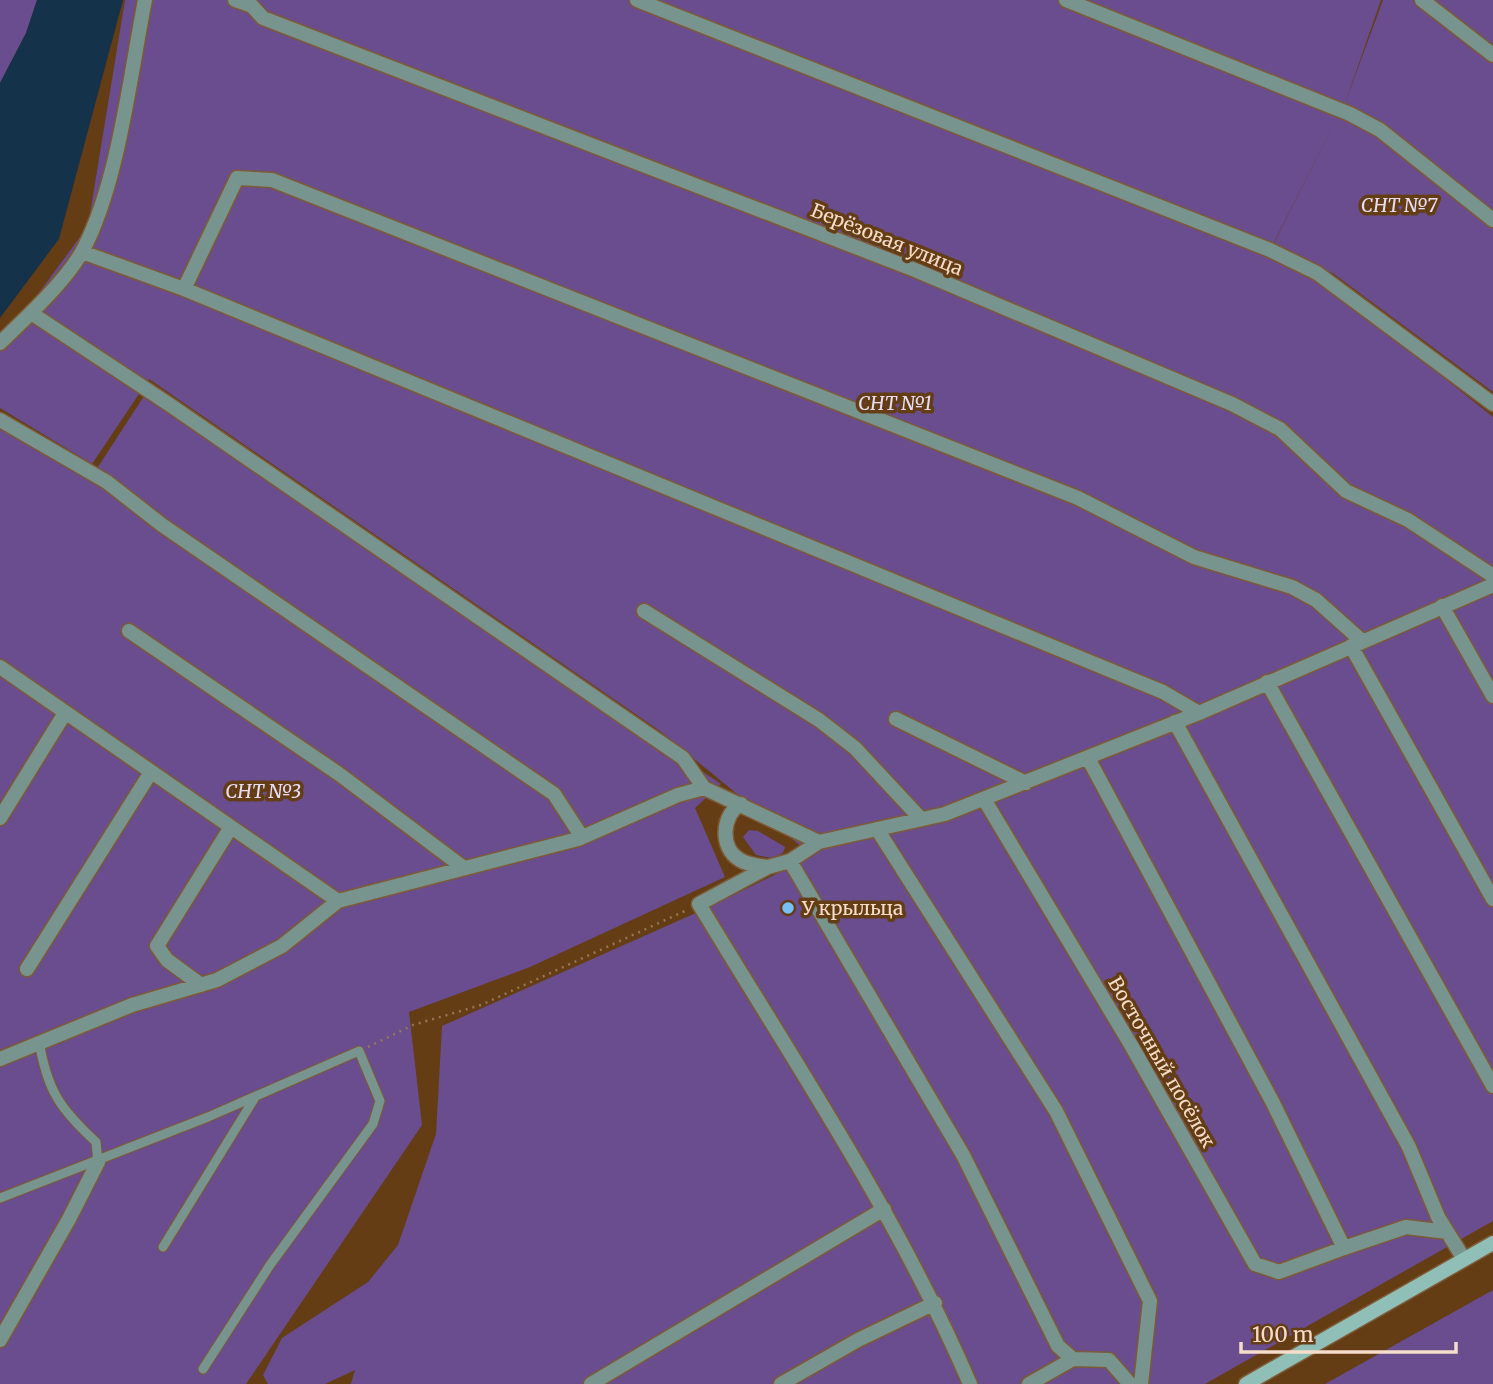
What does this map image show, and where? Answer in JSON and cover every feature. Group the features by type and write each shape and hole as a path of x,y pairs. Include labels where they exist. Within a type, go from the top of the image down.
{"main road":[{"path":"1246,1384 1493,1243"}],"street":[{"path":"0,343 31,313 82,252 105,197 145,0"},
{"name":"Берёзовая улица","path":"235,0 252,6 263,18 915,270 1233,404 1280,429 1346,491 1408,520 1493,576"},
{"path":"637,0 1270,250 1317,273 1486,396 1493,404"},
{"path":"1066,0 1350,114 1380,130 1493,220"},
{"path":"1422,0 1493,55"},
{"path":"184,289 237,178 272,180 1078,498 1194,557 1292,587 1316,600 1356,644 1493,899"},
{"path":"82,252 184,289 1163,692 1199,713"},
{"path":"31,313 170,405 683,758 704,789 819,842"},
{"path":"0,420 107,482 162,525 554,794 582,837"},
{"path":"970,1384 935,1303 884,1209 827,1110 699,904 768,867 789,861 819,842 921,819 1026,783 1199,713 1493,585"},
{"path":"1442,606 1493,696"},
{"path":"644,611 819,720 855,748 921,819"},
{"path":"130,631 339,774 464,867"},
{"path":"0,667 338,901"},
{"path":"1267,682 1493,1086"},
{"path":"0,818 65,713"},
{"path":"896,719 1026,783"},
{"path":"1175,722 1409,1147 1447,1232 1464,1259"},
{"path":"1088,758 1267,1091 1344,1248"},
{"path":"27,969 151,772"},
{"path":"0,1059 132,1005 217,980 282,946 338,901 582,837 678,796 704,789"},
{"name":"Восточный посёлок","path":"984,799 1131,1045 1255,1264 1279,1272 1406,1227 1447,1232"},
{"path":"741,804 731,809 726,818 730,850 738,859 768,867"},
{"path":"201,985 167,960 157,946 231,827"},
{"path":"877,828 1056,1111 1150,1301 1141,1384"},
{"path":"789,861 963,1155 1058,1346 1073,1359"},
{"path":"0,1340 69,1219 98,1161"},
{"path":"592,1384 884,1209"},
{"path":"781,1384 858,1340 935,1303"},
{"path":"1029,1384 1073,1359 1109,1360 1130,1384"}],"lane":[{"path":"39,1041 45,1077 62,1109 96,1142 98,1161"},
{"path":"0,1198 255,1097 359,1051 380,1101 373,1124 270,1265 202,1369"},
{"path":"163,1247 255,1097"}],"path":[{"path":"359,1051 413,1025 481,1005 699,904"}],"green space":[{"path":"0,0 37,0 26,33 0,83"},
{"name":"СНТ №1","path":"125,0 1381,0 1344,106 1383,0 1493,0 1493,392 1334,274 1274,243 1342,108 1269,252 1316,275 1493,417 1493,1221 1205,1384 351,1384 355,1370 325,1384 268,1384 263,1375 282,1338 368,1282 398,1245 436,1134 442,1026 707,908 813,856 660,731 149,379 92,464 0,408 0,346 88,226"},
{"name":"СНТ №3","path":"146,393 721,784 695,808 725,877 530,967 409,1012 422,1125 246,1384 0,1384 0,422 94,473"},
{"path":"749,830 758,831 785,847 783,853 772,858 756,855 743,837"},
{"path":"1493,1290 1493,1384 1325,1384"}],"water":[{"path":"37,0 123,0 59,239 0,318 0,83 26,33"}],"place":[{"name":"У крыльца","path":"788,908"}],"park label":[{"name":"СНТ №7","path":"1399,205"}]}
